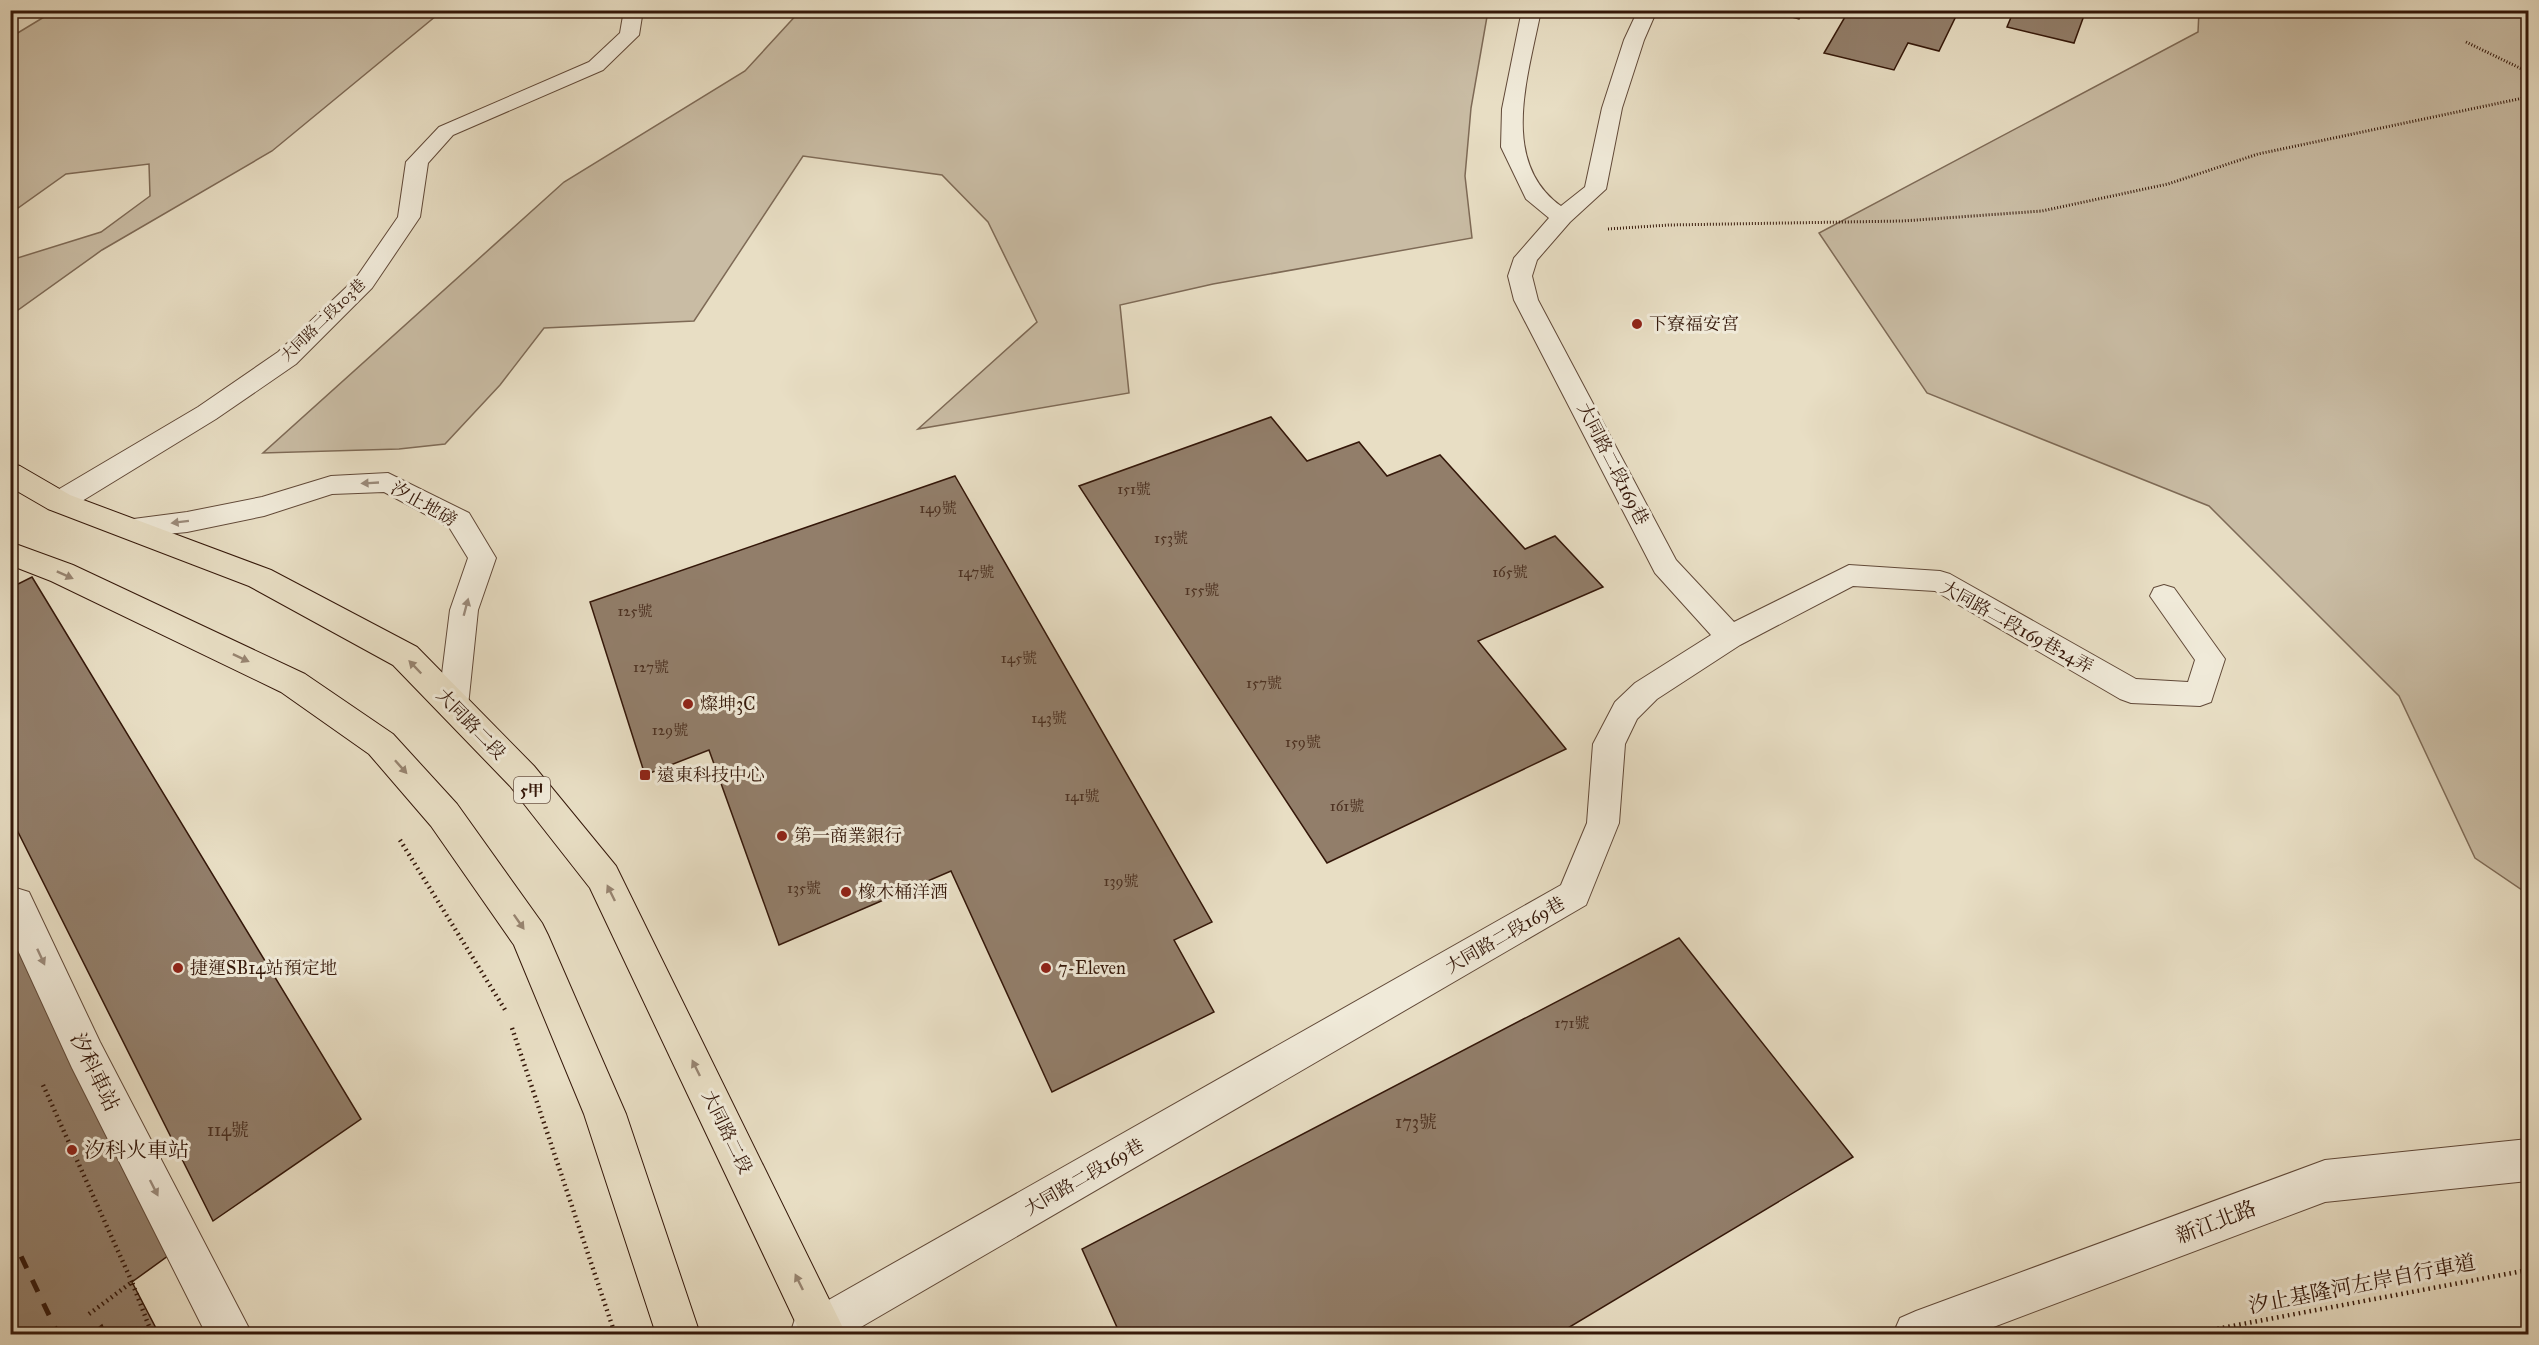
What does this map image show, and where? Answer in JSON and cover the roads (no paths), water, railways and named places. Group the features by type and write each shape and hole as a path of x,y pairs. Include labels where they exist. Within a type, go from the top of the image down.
{"main road":[{"name":"大同路二段","path":"10,473 58,502 260,578 405,656 522,776 603,878 819,1332"},
{"path":"10,554 62,573 293,683 381,744 444,815 529,935 604,1114 678,1335"}],"street":[{"name":"汐科車站","path":"16,904 86,1056 230,1335"},
{"name":"新江北路","path":"1916,1335 2325,1181 2529,1160"}],"lane":[{"name":"大同路二段103巷","path":"58,502 207,413 287,358 364,283 409,217 417,162 446,131 596,66 629,35 634,10"},
{"path":"1532,10 1512,109 1512,147 1537,199 1555,226"},
{"name":"大同路二段169巷","path":"819,1332 1574,895 1604,823 1609,744 1626,711 1646,691 1730,638 1665,566 1526,300 1520,276 1526,258 1555,226 1595,189 1612,108 1634,40 1648,10"},
{"name":"汐止地磅","path":"128,528 187,522 264,506 331,485 388,482 449,514 459,520 482,558 464,610 453,706"},
{"name":"大同路二段169巷24弄","path":"1730,638 1849,575 1940,581 2131,691 2200,694 2210,659 2164,596"}],"railway":[{"path":"10,1233 58,1334"}],"place":[{"name":"下寮福安宮","path":"1637,324"},
{"name":"燦坤3C","path":"688,704"},
{"name":"遠東科技中心","path":"645,775"},
{"name":"第一商業銀行","path":"782,836"},
{"name":"橡木桶洋酒","path":"846,892"},
{"name":"捷運SB14站預定地","path":"178,968"},
{"name":"7-Eleven","path":"1046,968"},
{"name":"汐科火車站","path":"72,1150"}]}
